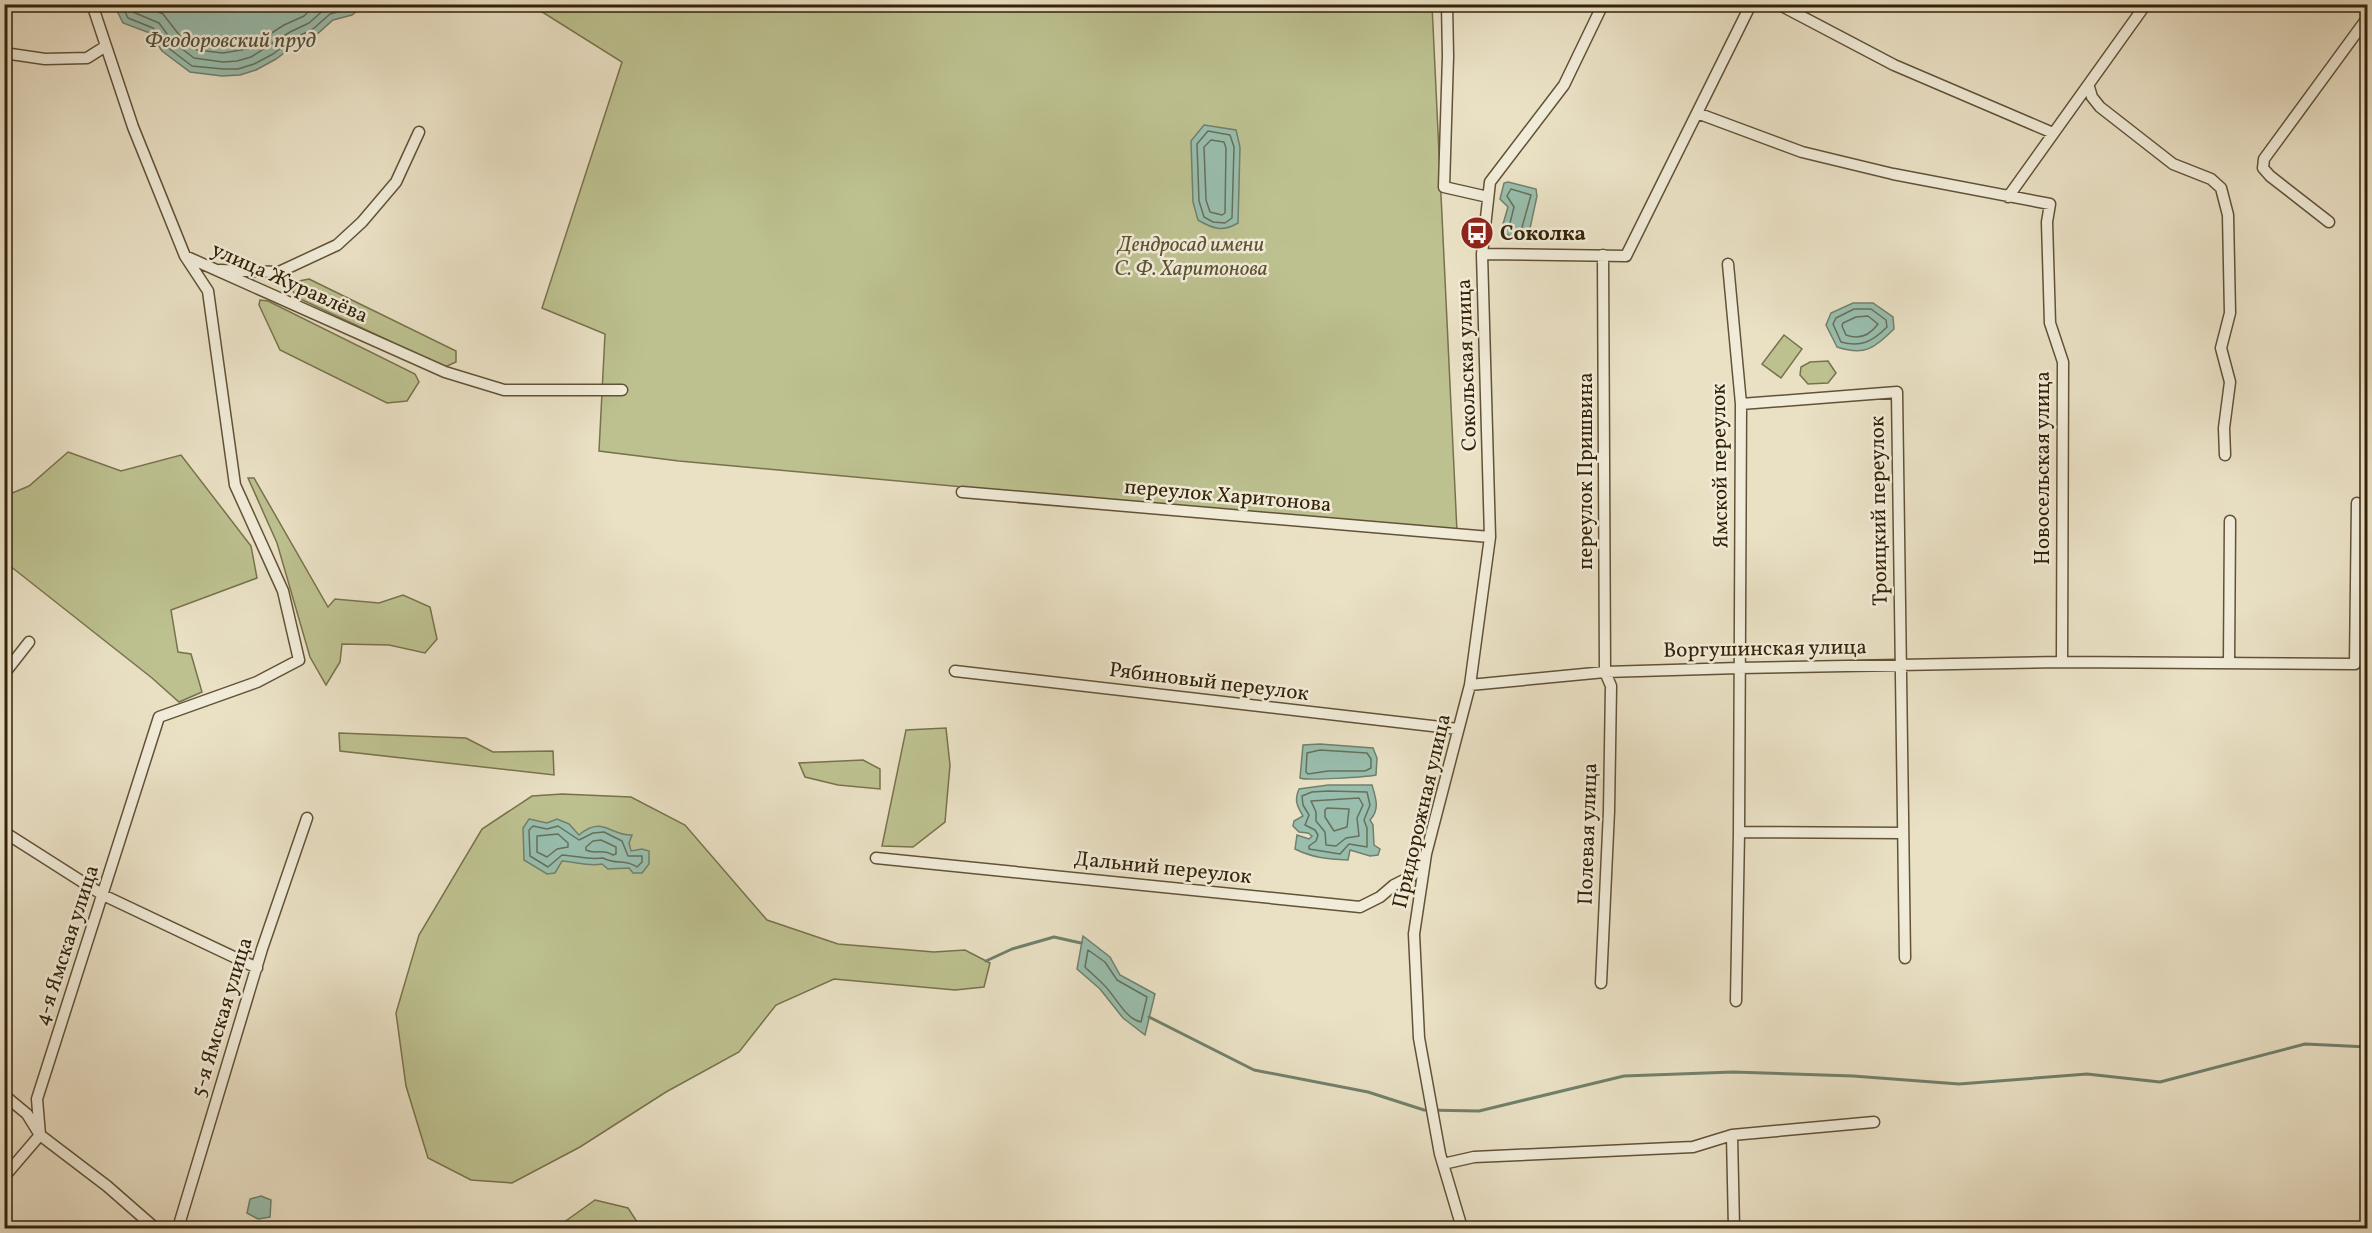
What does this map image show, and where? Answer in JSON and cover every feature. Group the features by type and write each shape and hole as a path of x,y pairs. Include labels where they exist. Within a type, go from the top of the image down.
{"street":[{"name":"улица Журавлёва","path":"92,4 134,127 185,256 445,372 485,386 504,390 602,388 622,390"},
{"path":"1447,4 1448,56 1444,187 1488,197"},
{"name":"Сокольская улица","path":"1470,685 1490,537 1482,254 1490,182 1564,85 1603,4"},
{"path":"1482,254 1626,256 1751,4"},
{"path":"1778,4 1894,65 2053,133"},
{"path":"1697,113 1802,152 1893,174 2008,197 2089,87 2146,4"},
{"path":"2329,222 2270,176 2263,168 2264,159 2367,17"},
{"path":"4,52 45,59 87,58 106,45"},
{"path":"2089,87 2092,97 2100,107 2173,164 2211,179 2221,188 2228,215 2230,302 2230,313 2221,348 2230,382 2224,428 2225,455"},
{"path":"214,270 279,272 337,245 362,222 396,182 419,132"},
{"name":"Новосельская улица","path":"2008,197 2050,204 2047,222 2050,322 2062,362 2062,662"},
{"name":"переулок Пришвина","path":"1603,255 1605,672 1611,686"},
{"name":"4-я Ямская улица","path":"40,1135 37,1099 159,717 249,686 299,660 283,591 235,486 208,291 185,256"},
{"name":"Ямской переулок","path":"1728,264 1740,404 1739,832 1736,1001"},
{"name":"Троицкий переулок","path":"1740,404 1897,392 1899,665 1905,958"},
{"name":"переулок Харитонова","path":"962,492 1490,537"},
{"name":"Воргушинская улица","path":"1470,685 1605,672 1739,668 2062,662 2355,664 2357,503"},
{"path":"2229,663 2230,521"},
{"path":"4,674 29,642"},
{"name":"Рябиновый переулок","path":"955,671 1458,729"},
{"name":"Придорожная улица","path":"1462,1228 1443,1164 1419,1038 1414,934 1426,854 1470,685"},
{"name":"Полевая улица","path":"1601,983 1609,812 1611,686"},
{"name":"5-я Ямская улица","path":"177,1228 306,818"},
{"path":"4,832 103,895 257,968"},
{"path":"1739,832 1902,832"},
{"name":"Дальний переулок","path":"876,858 1360,907 1412,876 1426,854"},
{"path":"4,1095 27,1114 40,1135 107,1186 156,1228"},
{"path":"1443,1164 1474,1157 1693,1147 1732,1135 1874,1122"},
{"path":"4,1176 40,1135"},
{"path":"1732,1135 1734,1228"}],"green space":[{"name":"Дендросад имени С. Ф. Харитонова","path":"531,5 1432,5 1457,532 679,461 599,451 605,334 542,308 622,62"},
{"path":"309,279 456,351 456,362 445,367 298,298 291,289 294,282"},
{"path":"260,300 268,301 415,374 419,382 407,401 387,403 280,350 259,305"},
{"path":"1784,335 1802,349 1781,378 1762,364"},
{"path":"1828,361 1836,373 1828,383 1808,384 1800,375 1801,367 1810,362"},
{"path":"68,452 121,471 181,455 251,546 257,578 171,610 178,652 191,654 202,692 179,702 5,562 5,496 29,486"},
{"path":"248,478 254,478 328,607 335,599 379,603 403,595 430,607 437,639 425,653 389,645 342,644 340,662 326,685 310,657 277,543"},
{"path":"946,728 950,765 945,822 913,847 882,846 906,730"},
{"path":"339,733 466,738 493,752 553,751 554,775 340,751"},
{"path":"863,760 880,769 880,789 838,785 805,777 799,763"},
{"path":"562,794 631,797 685,825 767,920 838,944 934,952 965,950 990,963 984,987 955,990 834,979 776,1005 739,1052 666,1092 580,1147 512,1183 471,1180 428,1158 406,1086 396,1013 419,935 482,829 532,796"},
{"path":"595,1200 628,1208 641,1228 556,1228"}],"water":[{"name":"Феодоровский пруд","path":"114,5 364,5 352,15 333,20 316,35 296,44 256,70 240,75 222,76 190,72 162,51 150,33 123,23"},
{"path":"1204,125 1236,130 1240,147 1238,223 1228,228 1208,226 1198,220 1193,202 1191,141"},
{"path":"1504,183 1536,189 1537,196 1529,233 1526,237 1510,236 1501,231 1508,207 1500,199"},
{"path":"1853,303 1873,303 1893,317 1894,329 1880,342 1862,351 1837,347 1826,325 1831,313"},
{"path":"1303,745 1373,748 1377,758 1376,775 1324,779 1300,778"},
{"path":"1328,785 1372,785 1376,808 1370,820 1373,825 1374,845 1380,849 1378,855 1370,856 1350,850 1348,860 1334,859 1314,856 1295,849 1297,835 1309,839 1312,836 1299,832 1293,826 1294,821 1303,816 1297,803 1299,789"},
{"path":"529,819 547,823 557,819 569,824 579,835 587,829 601,826 618,833 632,835 629,843 631,851 642,849 649,851 649,864 642,873 633,873 629,868 608,869 602,864 587,865 562,861 555,873 547,874 524,860 523,828"},
{"path":"1083,936 1110,957 1120,975 1155,994 1145,1035 1123,1018 1100,989 1077,969"},
{"path":"261,1196 271,1200 270,1217 258,1219 247,1213 250,1199"}],"waterway":[{"path":"986,961 1012,949 1054,937 1081,943"},
{"path":"1149,1017 1254,1070 1368,1092 1424,1110 1479,1111 1624,1076 1733,1072 1853,1076 1959,1084 2087,1074 2160,1082 2305,1044 2368,1047"}],"place":[{"name":"Соколка","path":"1477,233"}]}
